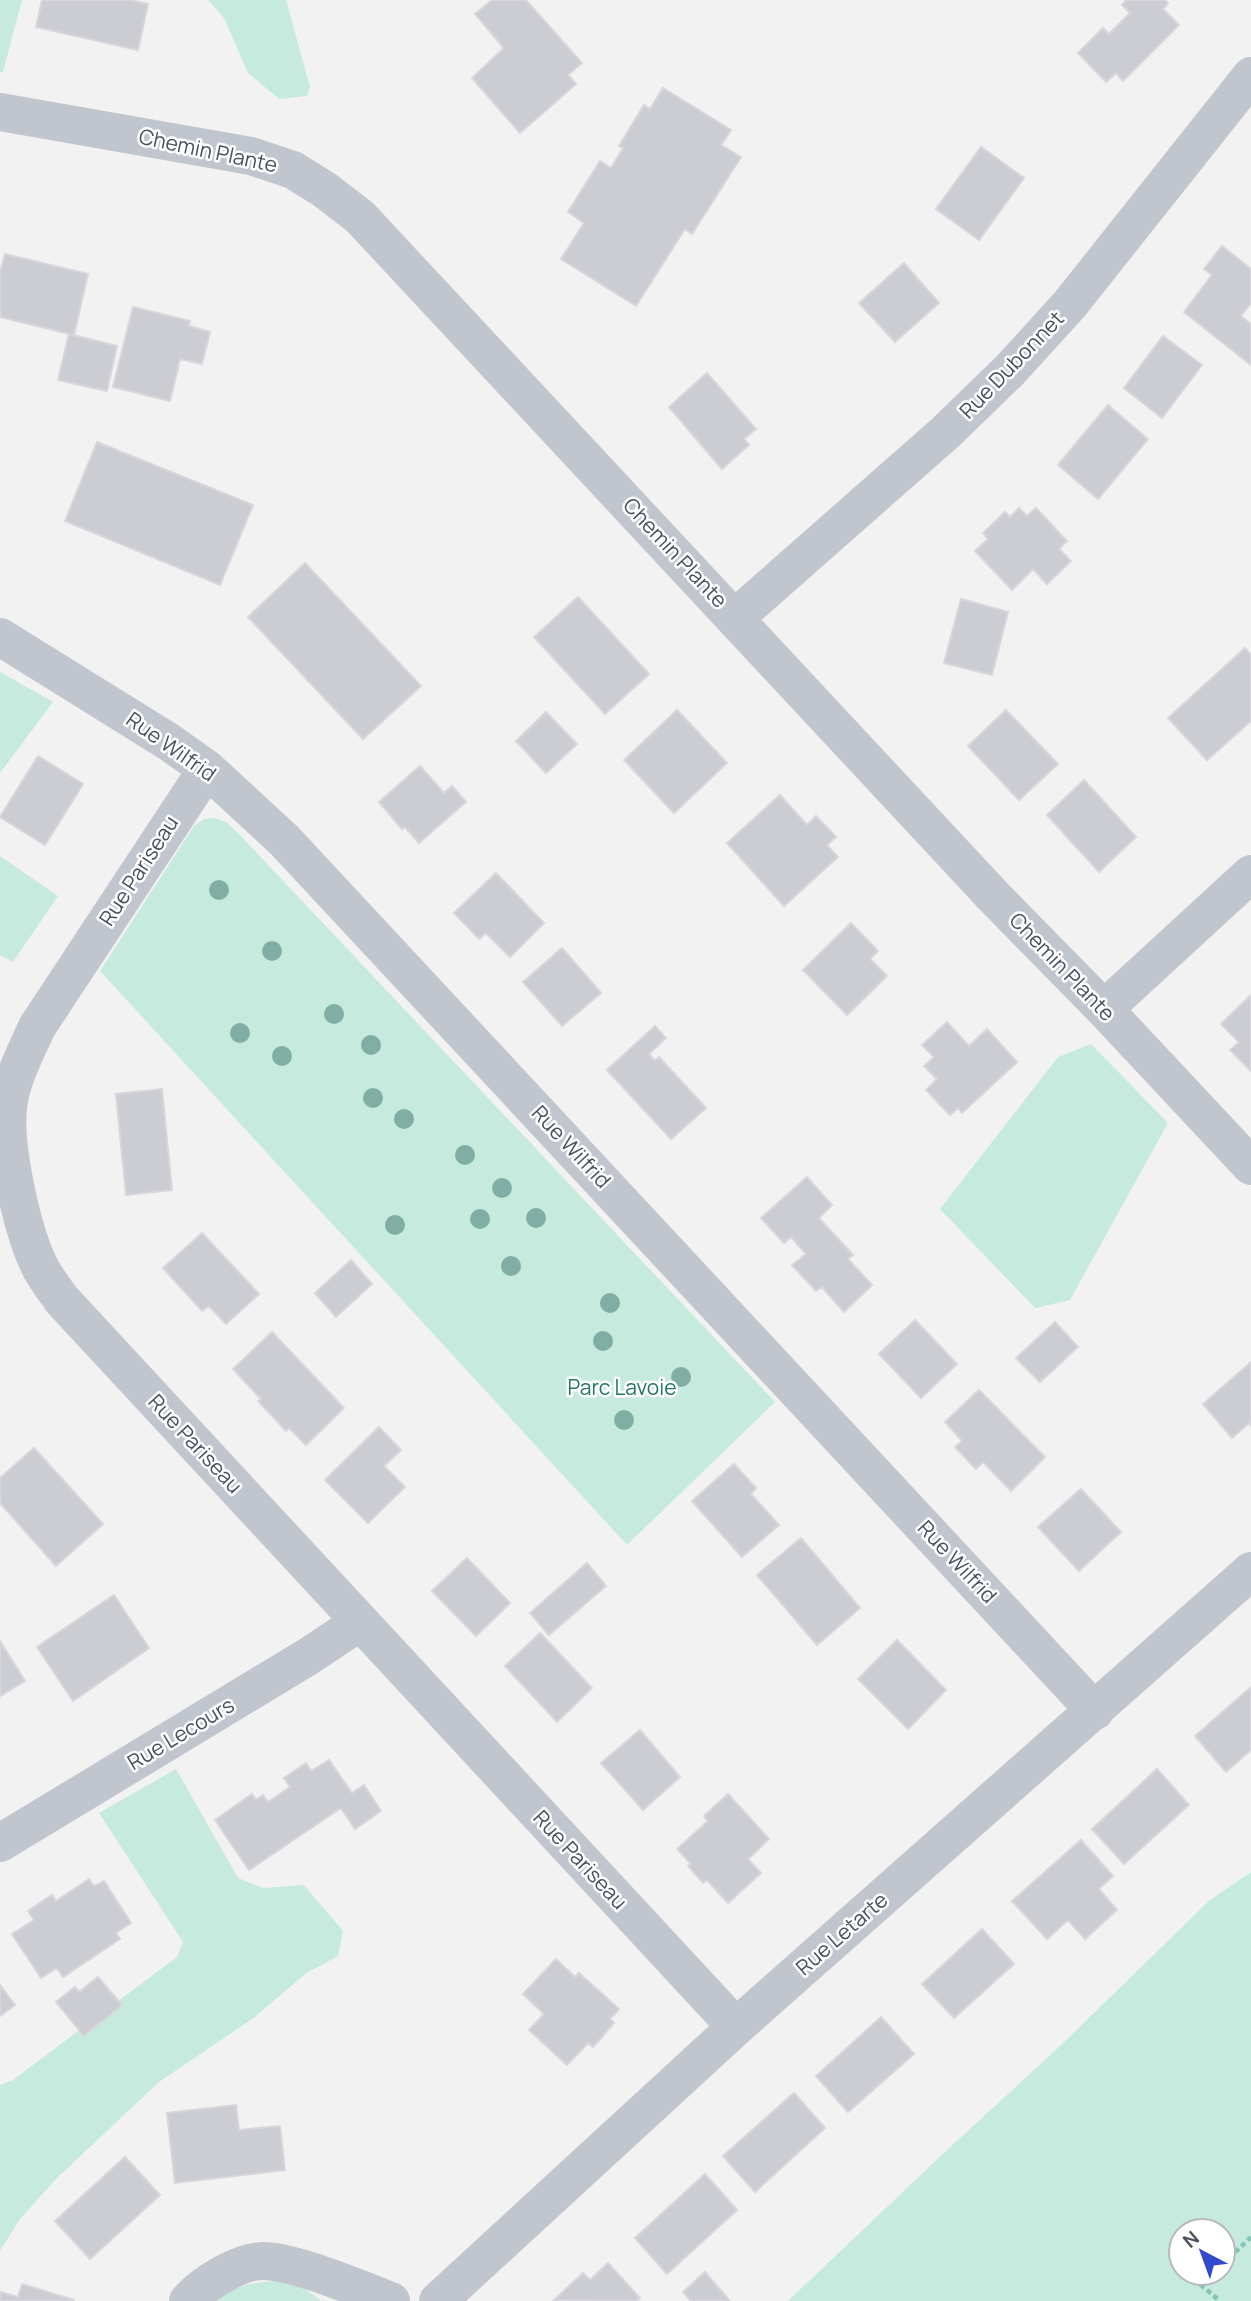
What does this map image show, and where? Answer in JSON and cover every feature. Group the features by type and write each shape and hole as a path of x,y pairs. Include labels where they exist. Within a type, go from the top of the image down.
{"street":[{"name":"Rue Dubonnet","path":"735,618 946,432 1010,370 1070,304 1251,76"},
{"name":"Chemin Plante","path":"0,112 251,156 293,170 360,217 995,898 1104,1009 1251,1166"},
{"name":"Rue Wilfrid","path":"0,637 169,742 207,769 246,803 293,850 1095,1711"},
{"name":"Rue Pariseau","path":"207,769 37,1027 20,1065 8,1106 8,1141 26,1233 41,1270 62,1300 736,2027"},
{"path":"1104,1009 1251,874"},
{"name":"Rue Letarte","path":"438,2301 736,2027 1251,1572"},
{"name":"Rue Lecours","path":"0,1843 309,1656 360,1622"},
{"path":"188,2301 200,2288 230,2270 261,2261 294,2267 391,2301"}],"path":[{"path":"1237,2250 1251,2237"},
{"path":"1203,2287 1220,2301"}],"green space":[{"path":"0,0 22,0 3,72 0,72"},
{"path":"208,0 286,0 310,87 307,96 279,99 248,73 224,18"},
{"path":"0,672 53,702 0,773"},
{"name":"Parc Lavoie","path":"215,818 226,822 238,833 775,1402 627,1545 100,971 194,826 204,819"},
{"path":"0,856 58,896 13,962 0,955"},
{"path":"1091,1044 1168,1123 1070,1300 1035,1308 940,1209 1058,1057"},
{"path":"176,1769 238,1878 263,1888 304,1885 343,1931 338,1956 305,1974 255,2017 159,2082 57,2178 20,2219 0,2251 0,2085 13,2080 177,1957 183,1942 99,1813"},
{"path":"1251,1872 1251,2301 788,2301 947,2150 1060,2046 1210,1900"},
{"path":"277,2281 303,2288 322,2301 216,2301 245,2285"}],"building":[{"path":"42,0 130,0 148,4 138,50 36,27"},
{"path":"492,0 526,0 582,63 568,75 576,84 520,133 472,78 504,48 475,14"},
{"path":"1126,0 1165,0 1168,3 1163,9 1179,25 1123,81 1116,73 1106,82 1078,53 1103,28 1109,34 1130,13 1122,5"},
{"path":"663,88 731,130 721,145 741,157 692,234 685,229 636,306 561,259 584,223 568,212 600,161 611,168 623,148 619,146 644,105 650,109"},
{"path":"981,147 1024,178 979,240 936,209"},
{"path":"1222,246 1251,269 1251,303 1241,316 1251,324 1251,365 1184,312 1212,275 1204,269"},
{"path":"5,254 88,274 74,335 0,317 0,273"},
{"path":"904,263 939,303 895,342 859,303"},
{"path":"133,307 190,321 189,326 210,332 202,364 180,359 170,401 113,387"},
{"path":"69,334 117,346 107,391 58,380"},
{"path":"1163,336 1202,365 1162,418 1124,388"},
{"path":"707,373 756,429 744,439 749,445 722,469 669,407"},
{"path":"1108,405 1148,439 1098,499 1058,465"},
{"path":"97,442 253,505 220,585 65,521"},
{"path":"1019,508 1027,516 1036,508 1067,541 1059,549 1071,561 1047,584 1033,569 1012,590 975,551 988,539 983,533 1005,512 1010,517"},
{"path":"305,563 421,686 363,739 248,617"},
{"path":"578,597 649,674 605,714 534,637"},
{"path":"961,599 1008,612 992,675 944,663"},
{"path":"1245,648 1251,655 1251,721 1207,760 1168,718"},
{"path":"677,710 727,763 674,813 624,760"},
{"path":"1006,710 1058,764 1019,800 968,746"},
{"path":"546,712 577,744 546,773 516,741"},
{"path":"38,756 83,784 45,845 0,817"},
{"path":"420,766 444,793 452,786 466,802 419,843 405,827 402,829 379,802"},
{"path":"1084,780 1136,837 1099,872 1047,815"},
{"path":"780,795 807,825 816,816 836,837 827,845 838,857 784,906 727,843"},
{"path":"496,873 544,923 510,957 486,933 479,939 454,913"},
{"path":"851,923 878,951 870,959 887,976 847,1015 803,970"},
{"path":"562,948 601,993 562,1026 523,982"},
{"path":"1251,995 1251,1071 1230,1050 1239,1042 1221,1024"},
{"path":"947,1022 969,1046 987,1029 1017,1062 962,1113 958,1108 950,1115 926,1090 937,1079 924,1066 934,1057 922,1045"},
{"path":"655,1026 666,1038 649,1054 655,1061 659,1057 706,1108 671,1139 607,1070"},
{"path":"162,1089 172,1190 126,1195 116,1094"},
{"path":"807,1177 832,1205 819,1218 853,1255 848,1259 872,1285 844,1312 822,1287 816,1291 792,1265 806,1254 791,1237 784,1243 761,1218"},
{"path":"202,1233 259,1294 226,1324 209,1306 202,1311 163,1268"},
{"path":"351,1260 372,1284 336,1317 315,1293"},
{"path":"915,1320 957,1364 921,1398 879,1354"},
{"path":"1055,1322 1078,1347 1040,1382 1016,1358"},
{"path":"272,1332 344,1408 306,1445 289,1428 286,1431 233,1369"},
{"path":"1251,1362 1251,1426 1249,1423 1232,1438 1203,1404"},
{"path":"979,1390 1045,1457 1011,1491 983,1462 976,1469 955,1447 962,1441 945,1422"},
{"path":"379,1427 401,1450 384,1466 405,1487 368,1523 325,1480"},
{"path":"34,1448 103,1524 56,1566 0,1503 0,1478"},
{"path":"734,1464 756,1488 751,1494 779,1525 742,1557 692,1501"},
{"path":"1081,1489 1121,1532 1079,1571 1038,1527"},
{"path":"801,1538 860,1608 817,1645 757,1575"},
{"path":"467,1558 510,1603 476,1636 432,1591"},
{"path":"587,1563 606,1586 549,1635 530,1613"},
{"path":"114,1595 149,1648 73,1701 37,1647"},
{"path":"540,1633 592,1688 557,1722 505,1666"},
{"path":"897,1640 946,1690 908,1729 858,1679"},
{"path":"0,1641 25,1681 0,1696"},
{"path":"1251,1687 1251,1750 1226,1772 1195,1736"},
{"path":"640,1730 680,1777 643,1810 601,1763"},
{"path":"329,1760 352,1793 364,1785 381,1811 355,1829 341,1808 249,1870 215,1820 252,1794 256,1800 263,1795 268,1802 290,1787 284,1778 306,1763 311,1771"},
{"path":"1157,1769 1189,1805 1124,1864 1092,1829"},
{"path":"728,1794 769,1839 748,1859 761,1873 728,1903 707,1880 703,1883 677,1849 708,1821 704,1816"},
{"path":"1081,1840 1113,1876 1099,1889 1117,1910 1085,1939 1068,1920 1047,1939 1012,1901"},
{"path":"89,1879 94,1886 104,1881 131,1923 116,1933 120,1939 63,1977 57,1968 41,1978 12,1934 34,1920 28,1911 52,1895 56,1901"},
{"path":"982,1929 1014,1964 954,2018 922,1984"},
{"path":"556,1959 575,1977 579,1973 619,2009 610,2019 614,2023 593,2047 588,2043 567,2065 529,2030 544,2014 523,1994"},
{"path":"98,1977 122,2005 84,2036 56,2002 75,1987 79,1992"},
{"path":"0,1985 15,2005 0,2016"},
{"path":"881,2017 914,2054 848,2112 816,2076"},
{"path":"794,2093 825,2128 755,2192 723,2156"},
{"path":"236,2105 239,2130 280,2126 285,2170 175,2183 167,2113"},
{"path":"125,2157 160,2195 90,2259 55,2221"},
{"path":"705,2174 737,2210 667,2274 635,2238"},
{"path":"608,2263 640,2298 637,2301 554,2300 583,2273 590,2280"},
{"path":"705,2272 730,2301 691,2301 683,2292"},
{"path":"22,2284 74,2301 0,2301 1,2292 18,2297"}]}
